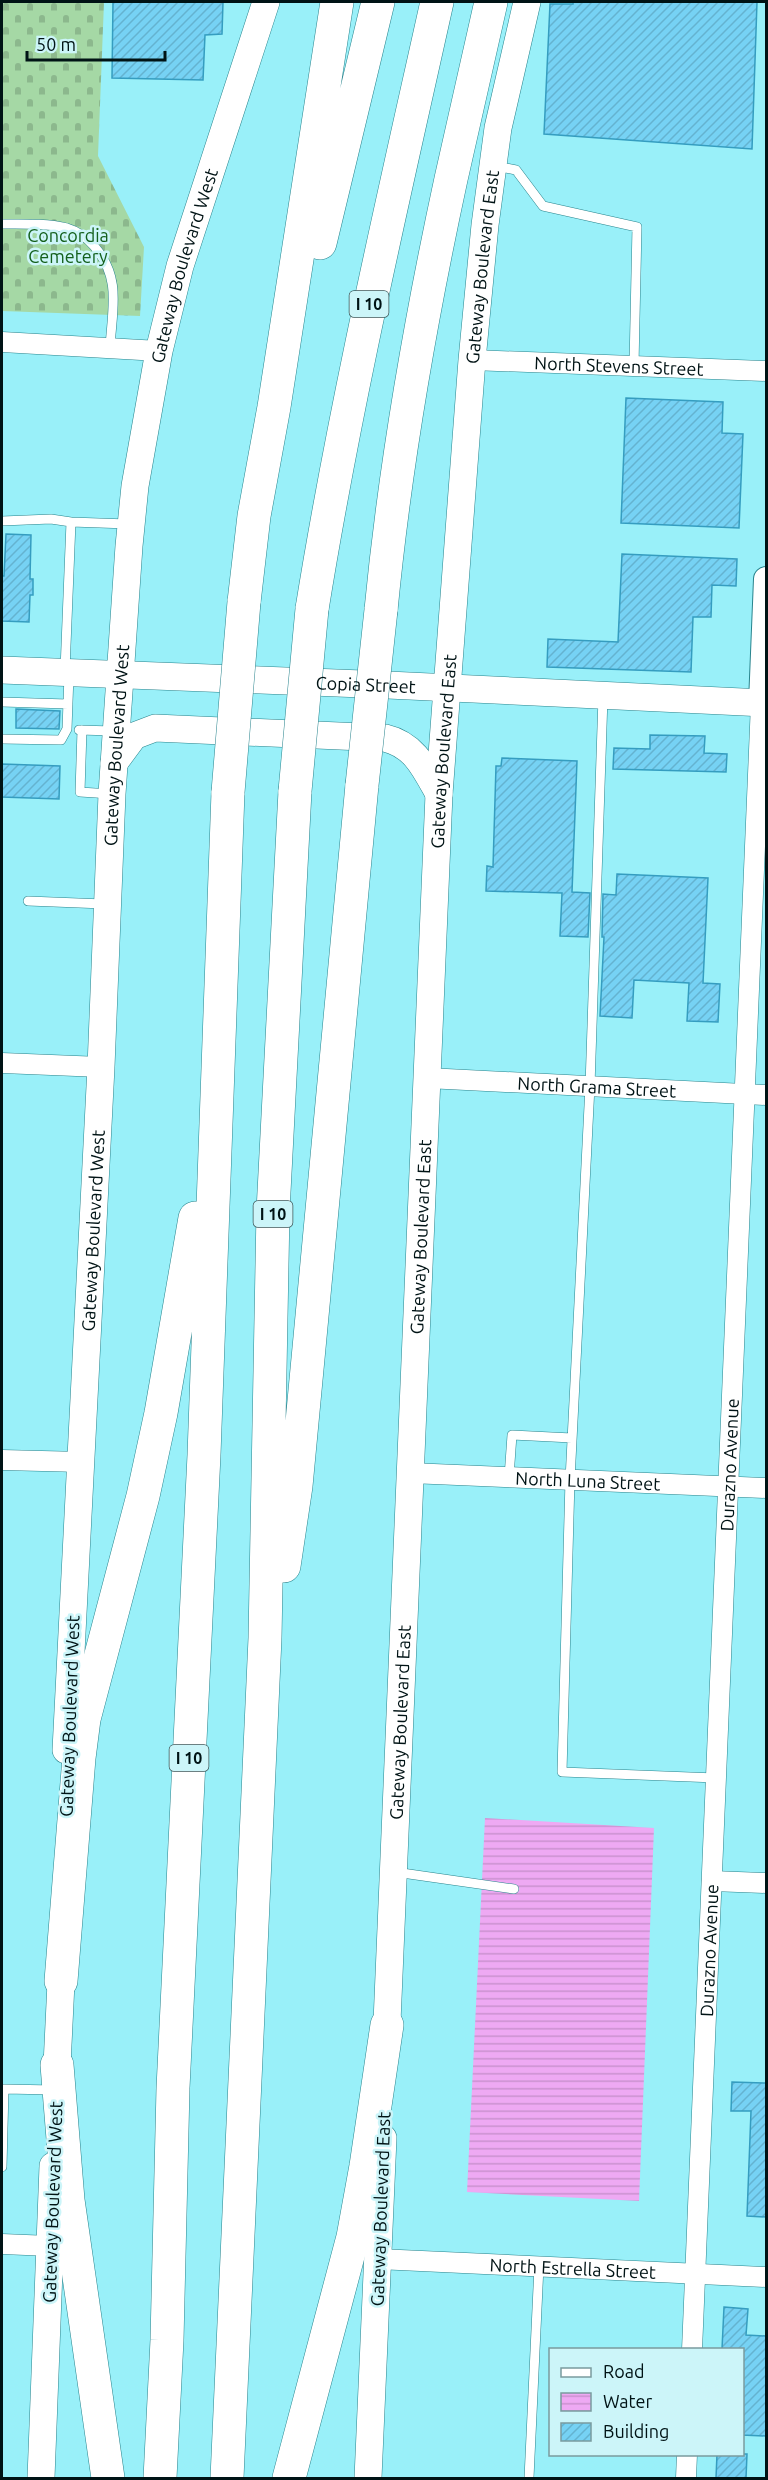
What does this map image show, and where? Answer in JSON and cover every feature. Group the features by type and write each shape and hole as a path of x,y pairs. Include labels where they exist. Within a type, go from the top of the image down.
{"highway":[{"path":"274,407 337,2"},
{"name":"I 10","path":"160,2478 167,2340 173,2088 204,1455 228,792 244,602 254,516 274,407 321,240 378,2"},
{"name":"I 10","path":"227,2478 265,1638 273,1210 294,792 312,609 330,497 352,384 437,2"},
{"path":"265,1638 284,1566 296,1486 362,785 389,525 413,377 450,181 491,2"},
{"path":"61,1981 84,1719 143,1496 161,1413 191,1244 219,1037"},
{"path":"289,2478 353,2237 387,2025"},
{"path":"57,2078 68,2200 108,2478"}],"main road":[{"name":"Gateway Boulevard West","path":"40,2478 66,1860 64,1794 101,1067 112,794 131,524 141,447 159,351 180,266 266,2"},
{"name":"Gateway Boulevard East","path":"368,2478 439,794 472,360 492,165 527,2"},
{"name":"Copia Street","path":"2,670 764,703"},
{"path":"114,763 134,736 155,728 385,738 405,745 413,751 439,794"}],"street":[{"path":"2,342 159,351"},
{"name":"North Stevens Street","path":"472,360 766,371"},
{"name":"Durazno Avenue","path":"692,2348 745,1094 764,703 766,579"},
{"path":"2,1063 101,1067"},
{"name":"North Grama Street","path":"427,1078 766,1095"},
{"path":"2,1460 82,1462"},
{"name":"North Luna Street","path":"410,1473 766,1488"},
{"path":"712,1881 766,1883"},
{"path":"2,2244 50,2246"},
{"name":"North Estrella Street","path":"378,2259 766,2277"},
{"path":"687,2456 687,2478"}],"lane":[{"path":"492,165 516,170 543,206 637,227 634,365"},
{"path":"2,224 69,228 96,248 109,267 112,276 110,348"},
{"path":"2,521 51,519 70,522 131,524"},
{"path":"2,739 61,740 67,729 70,522"},
{"path":"603,697 590,1086 570,1480 562,1772 717,1778"},
{"path":"2,702 68,704"},
{"path":"67,729 116,731"},
{"path":"82,730 80,792 112,794"},
{"path":"28,901 107,904"},
{"path":"509,1477 512,1435 572,1438"},
{"path":"393,1872 514,1889"},
{"path":"2,2167 3,2089 57,2078"},
{"path":"529,2478 539,2266"}],"green space":[{"name":"Concordia Cemetery","path":"2,2 104,2 98,156 144,247 140,316 2,311"}],"water":[{"path":"485,1818 654,1828 639,2201 467,2192"}],"building":[{"path":"113,2 223,2 222,34 205,35 203,80 112,78"},
{"path":"573,2 757,2 752,149 544,134 550,4 573,4"},
{"path":"626,398 723,402 722,433 743,434 739,528 621,523"},
{"path":"6,534 31,535 30,579 33,579 33,595 30,595 29,622 2,621 2,576 4,576"},
{"path":"622,554 737,559 736,586 712,585 711,617 693,617 691,672 547,667 548,639 618,642"},
{"path":"16,709 60,711 59,729 16,728"},
{"path":"650,735 705,736 704,753 727,754 726,772 613,769 614,748 650,749"},
{"path":"502,758 577,761 572,892 590,893 588,937 560,936 562,893 486,891 487,866 493,867 496,766 501,766"},
{"path":"2,764 60,766 59,799 2,797"},
{"path":"617,874 708,878 703,983 720,984 718,1022 687,1021 689,983 634,980 632,1018 600,1016 604,937 602,937 603,894 616,895"},
{"path":"732,2082 766,2083 766,2217 747,2216 751,2111 731,2111"},
{"path":"724,2307 748,2309 746,2335 766,2336 766,2436 744,2435 744,2348 722,2348"},
{"path":"747,2454 746,2478 716,2478 717,2456"}]}
